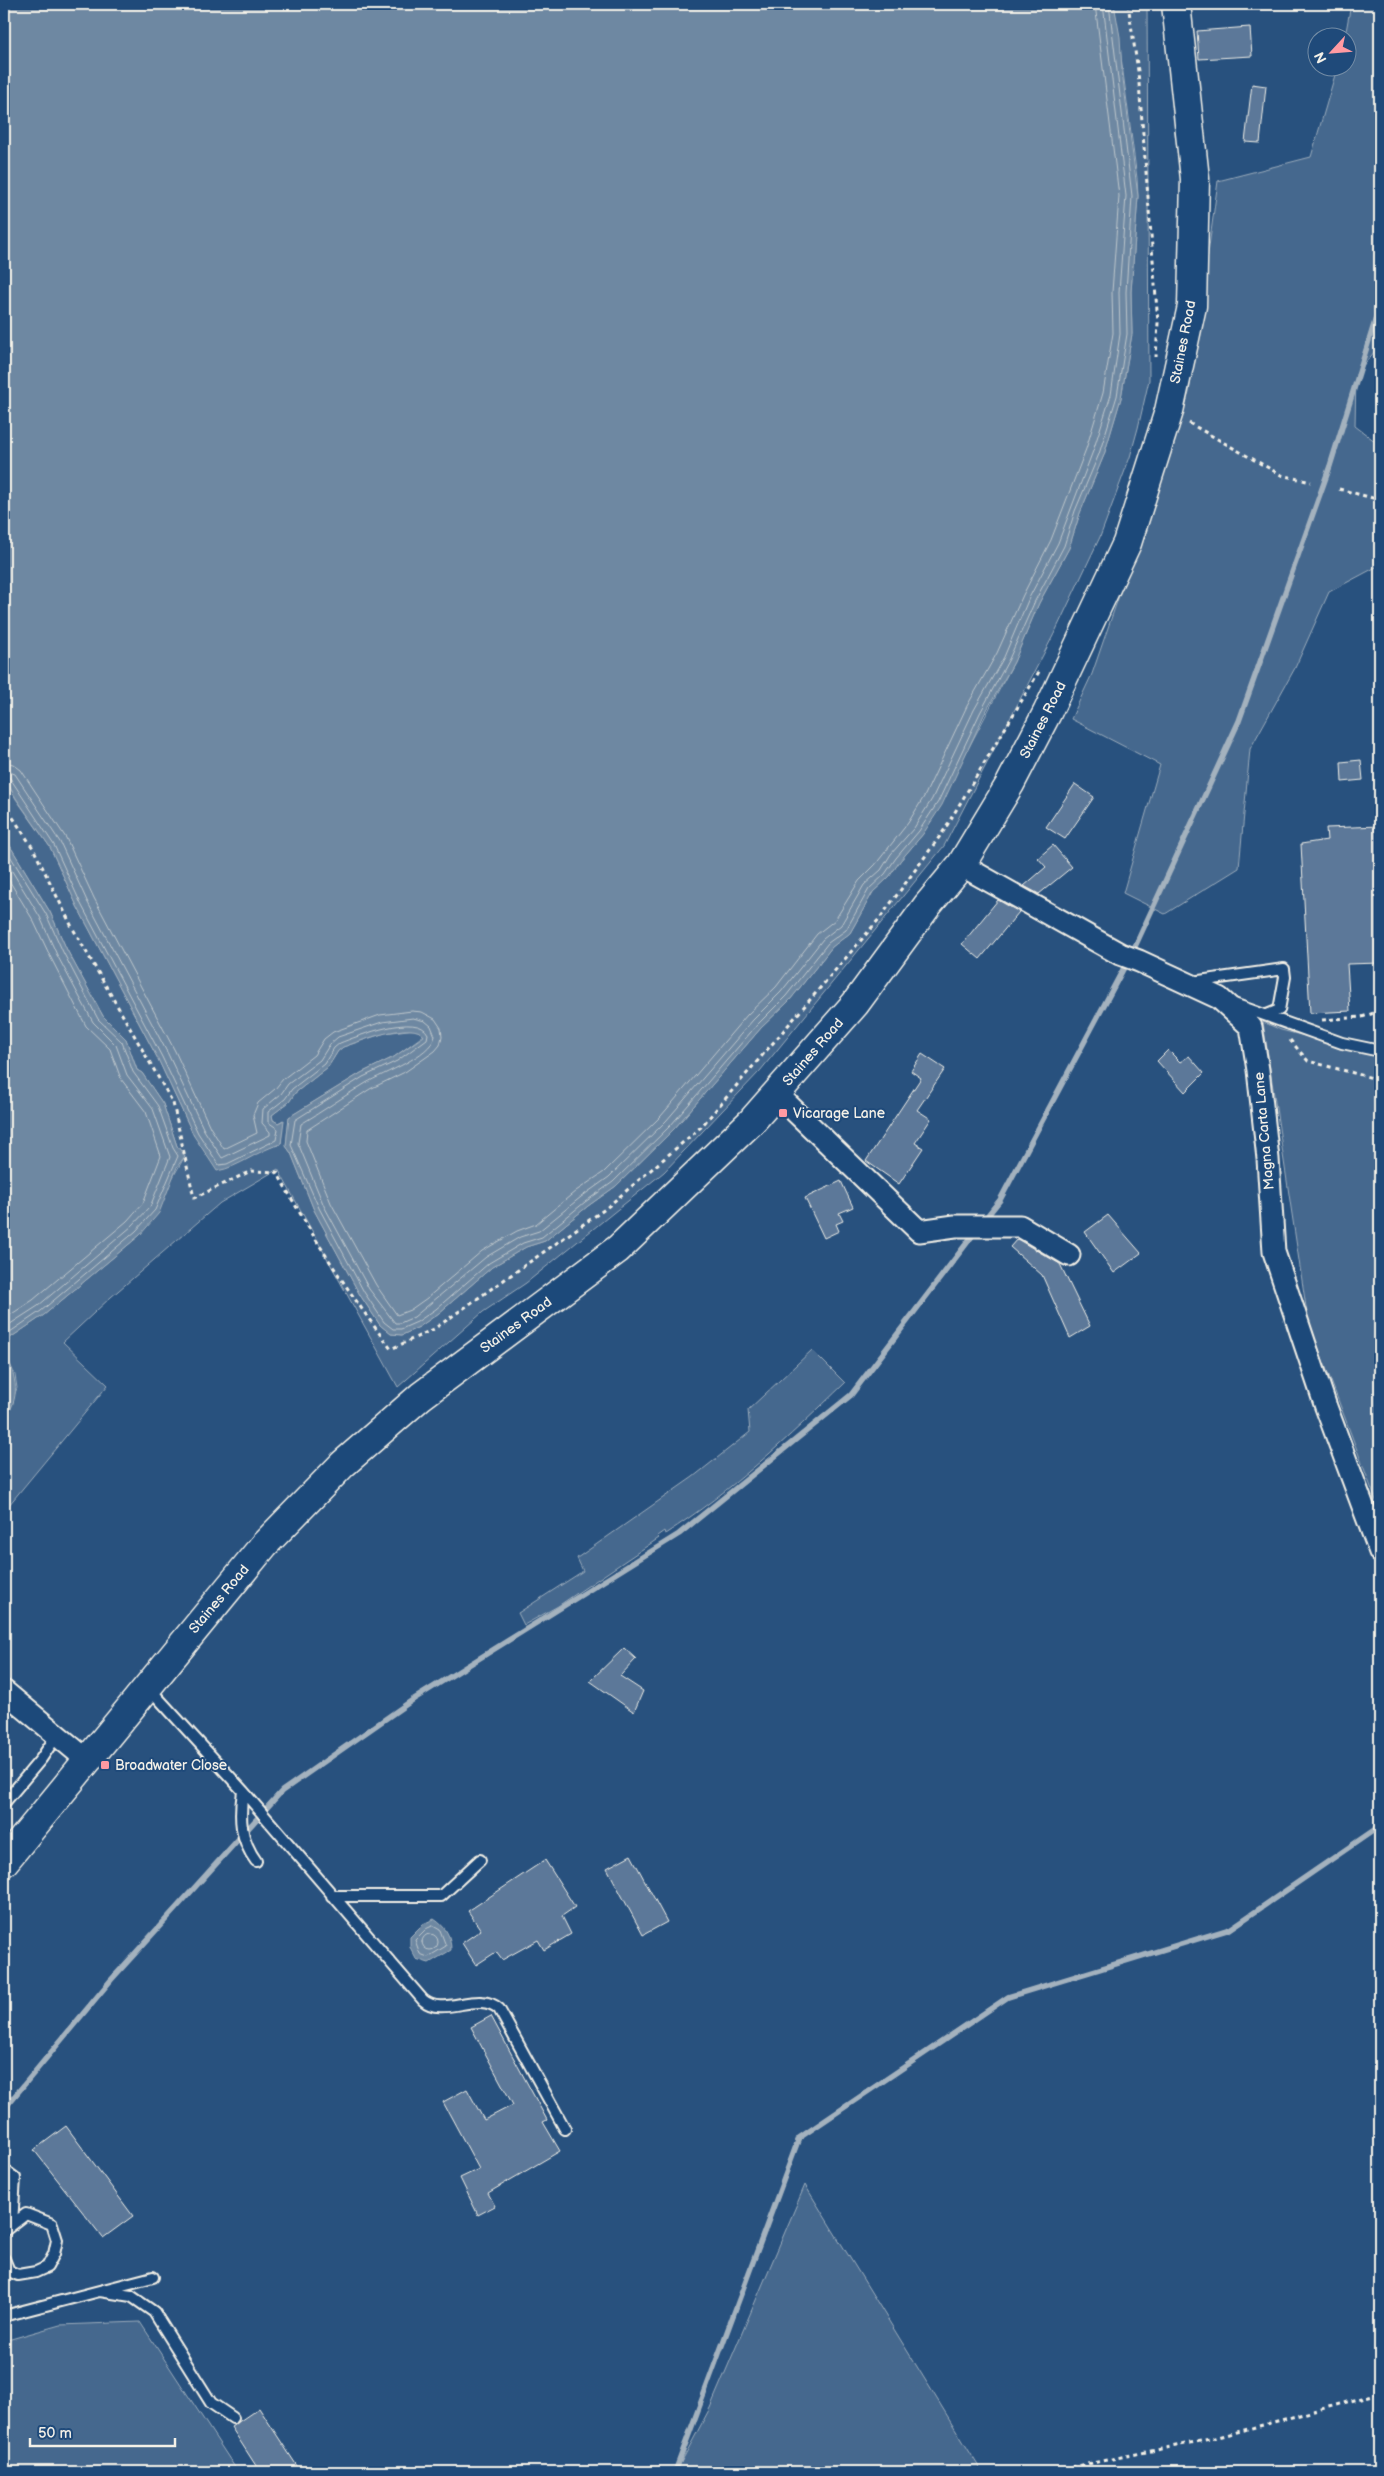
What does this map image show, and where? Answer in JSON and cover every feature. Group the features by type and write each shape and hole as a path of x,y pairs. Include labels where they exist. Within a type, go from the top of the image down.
{"main road":[{"name":"Staines Road","path":"4,1862 264,1545 343,1464 421,1396 459,1366 586,1275 618,1248 752,1121 855,1004 927,906 961,865 1010,784 1048,713 1127,543 1169,411 1192,306 1195,188 1176,4"}],"street":[{"name":"Magna Carta Lane","path":"961,865 1130,957 1219,998 1251,1027 1265,1130 1274,1252 1326,1407 1380,1552"},
{"path":"776,1093 919,1231 955,1226 1020,1226 1070,1255"},
{"path":"4,1691 87,1760"}],"lane":[{"path":"1186,983 1284,969 1285,977 1279,1010 1267,1015"},
{"path":"1219,998 1342,1043 1380,1051"},
{"path":"147,1686 243,1791 427,2004 435,2006 482,2002 494,2004 499,2009 565,2129"},
{"path":"4,1803 41,1759 57,1735"},
{"path":"243,1791 240,1809 244,1841 256,1861"},
{"path":"332,1896 441,1896 480,1860"},
{"path":"4,2170 15,2178 12,2223"},
{"path":"4,2231 26,2214 52,2224 57,2240 54,2254 47,2267 36,2272 18,2275 6,2274 4,2260"},
{"path":"4,2316 153,2277"},
{"path":"100,2291 131,2296 154,2312 211,2403 232,2418"}],"path":[{"path":"1128,4 1138,71 1157,314 1156,361"},
{"path":"1169,411 1280,475 1311,482"},
{"path":"1339,490 1380,500"},
{"path":"4,804 33,848 72,927 172,1103 194,1198 251,1171 277,1172 297,1210 350,1293 391,1349 434,1329 605,1209 700,1127 880,918 943,832 1044,662"},
{"path":"1286,1023 1362,1017 1380,1011"},
{"path":"1267,1015 1308,1061 1380,1080"},
{"path":"1048,2472 1215,2438 1380,2393"}],"shaded area":[{"path":"1114,4 1147,4 1149,380 1130,457 1100,537 1056,630 944,846 760,1071 664,1172 526,1283 483,1312 398,1387 278,1169 220,1203 111,1297 63,1342 108,1385 4,1511 4,1422 17,1388 15,1375 5,1353 10,1338 44,1315 140,1235 185,1156 177,1146 163,1104 142,1073 137,1070 126,1039 103,1016 67,950 50,912 4,836 4,777 16,799 50,847 77,906 158,1059 194,1136 271,1147 281,1144 283,1120 278,1123 273,1120 272,1115 289,1102 295,1093 328,1067 338,1051 343,1047 385,1033 415,1029 424,1035 394,1057 361,1073 289,1117 286,1146 291,1153 314,1210 360,1295 380,1325 391,1334 402,1335 419,1327 439,1313 492,1267 526,1247 545,1241 616,1186 674,1129 761,1028 790,1000 832,947 850,933 873,892 889,877 923,834 1014,662 1039,603 1069,548 1080,513 1104,455 1121,398 1132,334 1131,292 1138,196"},
{"path":"1351,4 1380,4 1380,345 1356,374 1355,426 1380,445 1380,565 1329,592 1295,668 1250,749 1239,868 1165,914 1123,893 1160,765 1071,719 1092,674 1189,393 1218,181 1311,157 1334,78 1356,78 1356,28 1347,28"},
{"path":"1263,1022 1281,1030 1380,1055 1380,1511 1308,1320"},
{"path":"812,1350 845,1383 759,1463 714,1500 665,1534 664,1531 657,1536 659,1538 558,1606 524,1625 518,1613 583,1571 577,1558 693,1477 750,1432 748,1410"},
{"path":"805,2185 982,2472 676,2472 710,2408"},
{"path":"140,2322 238,2472 4,2472 4,2341 60,2325"}],"water":[{"path":"4,4 1114,4 1120,37 1122,71 1138,196 1131,292 1132,334 1121,398 1104,455 1080,513 1069,548 1039,603 1014,662 984,715 942,805 923,834 889,877 873,892 850,933 832,947 790,1000 761,1028 674,1129 616,1186 545,1241 526,1247 492,1267 439,1313 419,1327 402,1335 391,1334 380,1325 360,1295 314,1210 291,1153 286,1146 289,1117 361,1073 394,1057 424,1036 418,1031 398,1031 385,1033 343,1047 338,1051 328,1067 295,1093 289,1102 272,1115 273,1120 278,1123 284,1120 281,1144 233,1166 217,1171 194,1136 158,1059 77,906 50,847 16,798 4,777"},
{"path":"4,836 50,912 67,950 103,1016 126,1039 137,1070 142,1073 163,1104 177,1146 185,1156 177,1167 159,1213 140,1235 44,1315 10,1338 5,1353 14,1380 15,1395 4,1422"},
{"path":"434,1919 447,1932 451,1950 429,1963 416,1959 410,1947 410,1937 423,1924"}],"building":[{"path":"1250,27 1252,56 1199,59 1197,31"},
{"path":"1252,84 1266,86 1260,143 1245,142"},
{"path":"1361,760 1363,780 1342,782 1341,762"},
{"path":"1075,784 1094,797 1065,839 1046,827"},
{"path":"1380,826 1380,963 1347,964 1350,1011 1310,1013 1301,844 1327,840 1326,828"},
{"path":"1053,845 1072,867 1039,894 1024,886 1046,867 1038,858"},
{"path":"998,900 1019,912 980,959 962,944"},
{"path":"1168,1050 1180,1062 1189,1056 1204,1073 1185,1092 1157,1061"},
{"path":"922,1054 945,1069 917,1110 931,1119 915,1143 923,1148 899,1184 866,1161 921,1078 911,1071"},
{"path":"841,1181 853,1207 839,1213 843,1221 836,1224 839,1231 824,1238 805,1198"},
{"path":"1108,1215 1141,1253 1114,1273 1085,1232"},
{"path":"1017,1239 1060,1264 1090,1326 1070,1338 1042,1275 1010,1247"},
{"path":"624,1648 636,1659 620,1676 643,1691 634,1712 590,1681"},
{"path":"631,1855 667,1922 643,1935 607,1868"},
{"path":"545,1860 575,1907 562,1916 571,1934 544,1950 538,1940 502,1960 496,1952 476,1965 462,1943 481,1930 468,1911"},
{"path":"491,2016 547,2120 543,2122 560,2151 488,2193 495,2206 478,2215 460,2178 479,2169 443,2102 467,2089 484,2120 513,2105 471,2027"},
{"path":"66,2126 133,2216 103,2238 34,2150"},
{"path":"259,2408 301,2472 260,2472 231,2427"}],"waterway":[{"path":"1132,953 1239,721 1330,466 1380,305"},
{"path":"984,1220 1000,1200 1127,962"},
{"path":"4,2109 111,1980 282,1791 414,1699 679,1534 851,1395 976,1231"},
{"path":"675,2472 799,2138 1008,1997 1230,1929 1380,1826"}],"place":[{"name":"Vicarage Lane","path":"783,1113"},
{"name":"Broadwater Close","path":"105,1765"}]}
